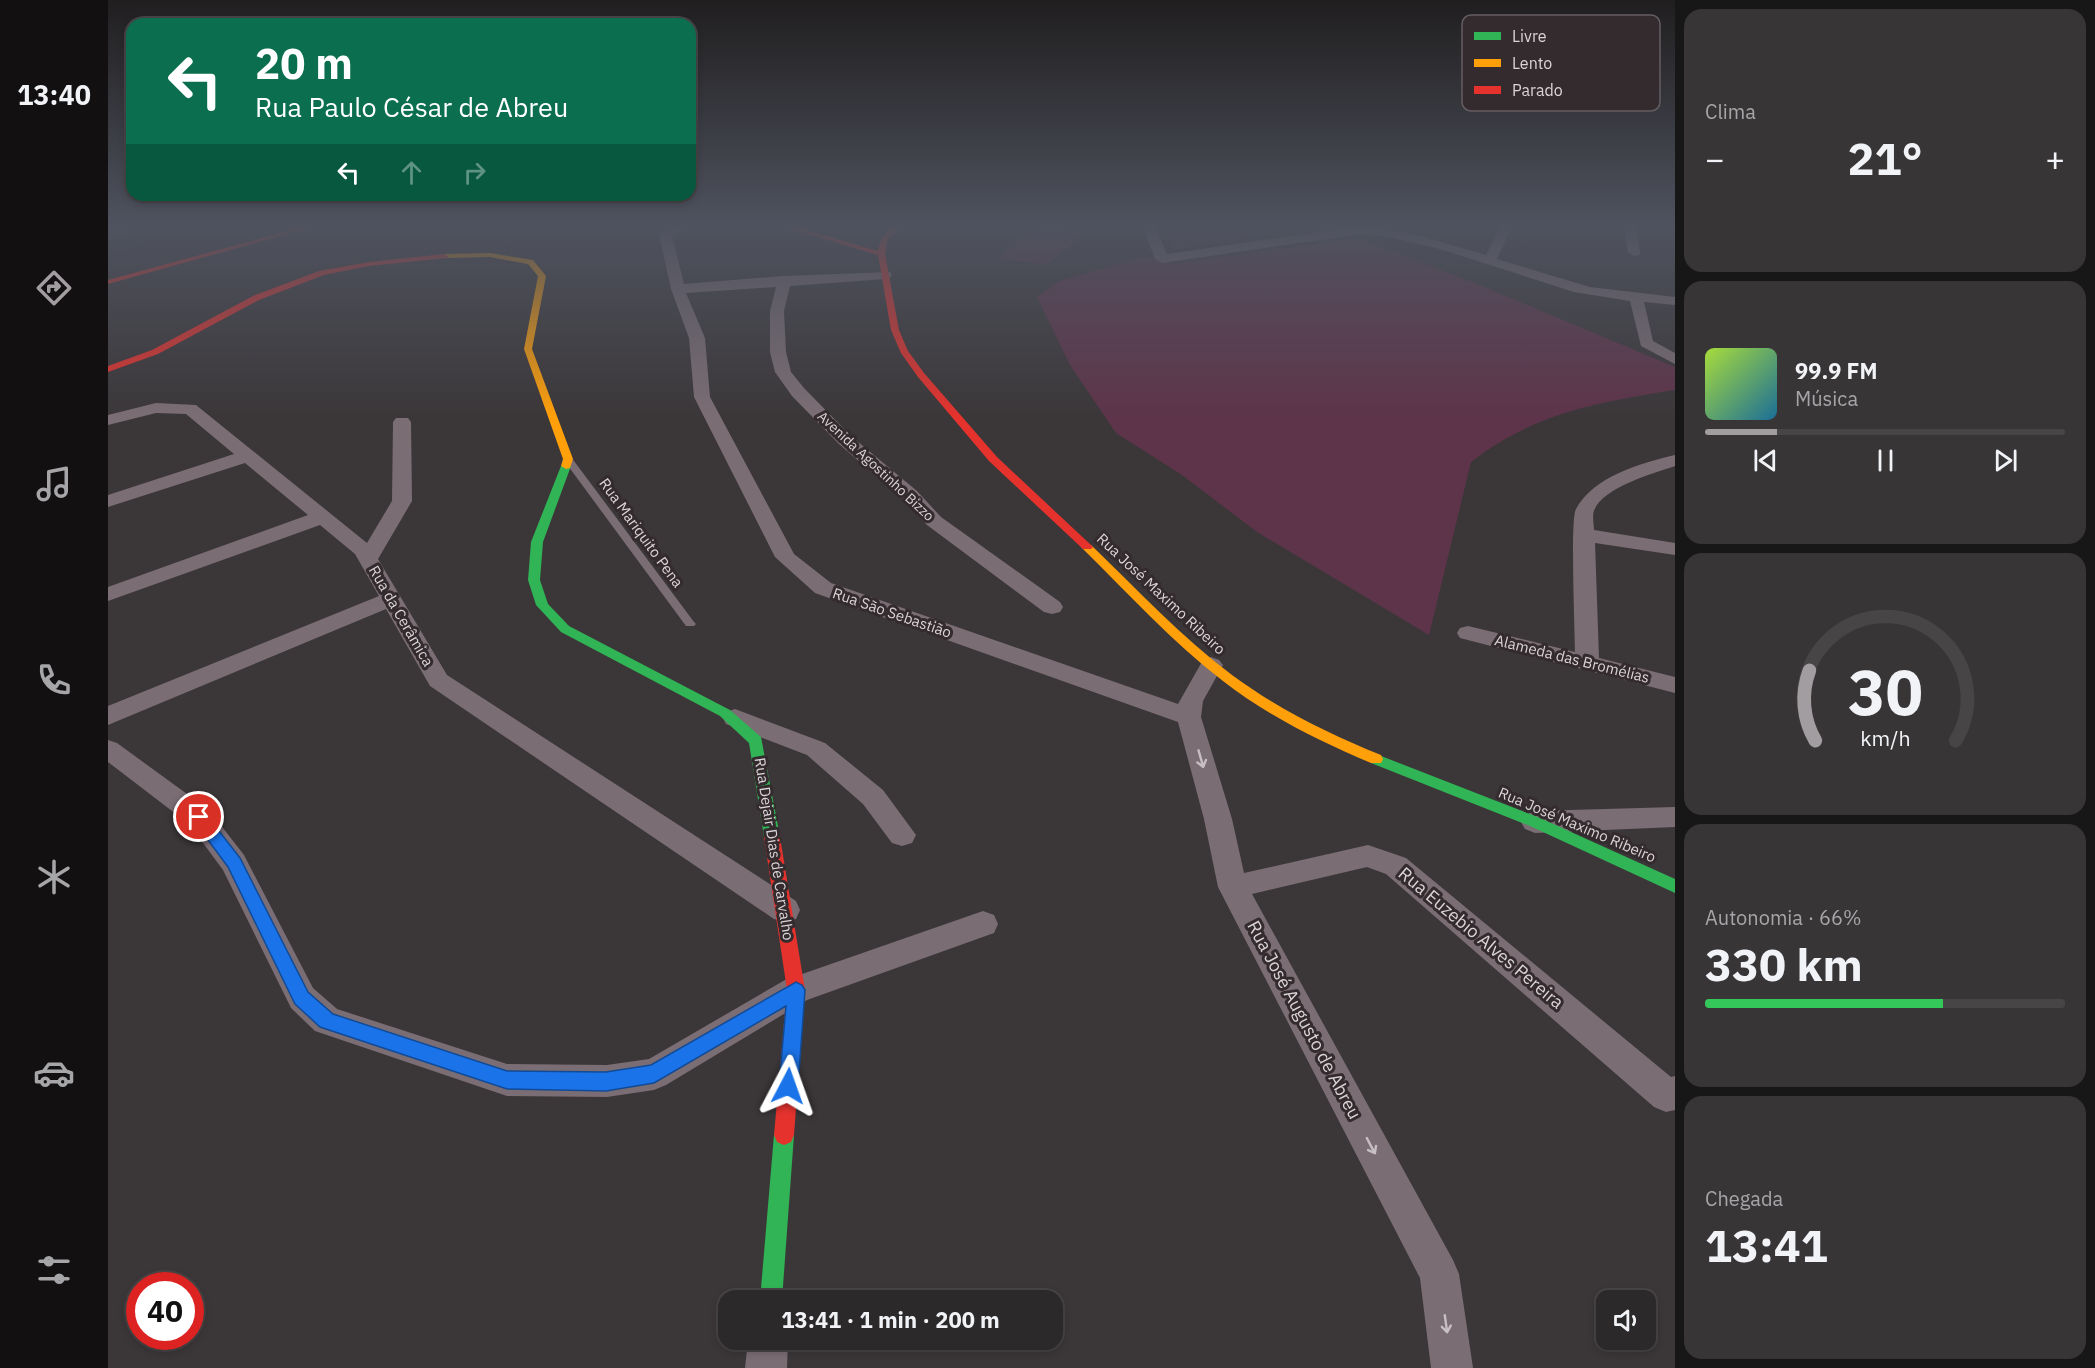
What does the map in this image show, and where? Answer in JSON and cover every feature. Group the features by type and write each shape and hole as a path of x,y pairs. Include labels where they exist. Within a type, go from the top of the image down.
{"street":[{"path":"108,369 155,352 256,298 278,290"},
{"path":"539,290 528,349 568,459"},
{"name":"Rua São Sebastião","path":"678,290 697,338 702,397 785,557 823,588 1189,717"},
{"name":"Avenida Agostinho Bizzo","path":"782,290 777,311 778,352 783,372 798,392 844,440 910,495 933,522 1052,607"},
{"name":"Rua José Maximo Ribeiro","path":"888,290 895,330 904,351 921,375 993,459 1211,665 1273,708 1353,750 1535,822 1675,886"},
{"path":"1587,290 1675,302"},
{"path":"1636,296 1646,343 1675,359"},
{"name":"Rua da Cerâmica","path":"108,420 156,408 190,409 363,550 438,680 785,910"},
{"path":"368,559 402,501 402,422"},
{"path":"108,501 247,456"},
{"name":"Rua Dejair Dias de Carvalho","path":"568,459 537,542 534,580 542,605 565,629 725,713 756,741 785,910 796,990 772,1290"},
{"path":"1587,663 1584,511 1598,492 1636,473 1675,460"},
{"path":"108,594 322,517"},
{"path":"1585,535 1675,549"},
{"path":"108,716 391,599"},
{"name":"Alameda das Bromélias","path":"1468,633 1675,685"},
{"path":"1189,717 1191,701 1211,665"},
{"path":"725,713 816,749 873,797 902,835"},
{"name":"Rua José Augusto de Abreu","path":"1189,717 1218,819 1233,887 1439,1274 1452,1368"},
{"path":"108,749 199,817 234,863 302,998 327,1021 507,1080 606,1081 654,1074 796,990 983,924"},
{"path":"1535,822 1675,817"},
{"name":"Rua Euzebio Alves Pereira","path":"1233,887 1368,856 1396,866 1670,1094"},
{"path":"766,1368 767,1350"}],"lane":[{"name":"Rua Mariquito Pena","path":"568,459 690,624"}],"shaded area":[{"path":"1047,290 1491,290 1675,367 1675,390 1620,399 1568,412 1519,432 1471,462 1429,635 1257,532 1182,475 1116,433 1070,365 1037,297"}],"traffic: fast":[{"path":"566,466 537,542 534,580 542,605 565,629 725,713 756,741 772,837"},
{"path":"1376,759 1535,822 1675,886"},
{"path":"772,1290 784,1135"}],"traffic: slow":[{"path":"539,290 528,349 568,459 566,466"},
{"path":"1087,547 1178,636 1247,692 1289,718 1376,759"}],"traffic: jam":[{"path":"108,369 155,352 256,298 278,290"},
{"path":"888,290 895,330 904,351 921,375 993,459 1087,547"},
{"path":"772,837 796,990 784,1135"}],"route":[{"path":"199,817 234,863 302,998 327,1021 507,1080 606,1081 654,1074 796,990 788,1086"}]}
